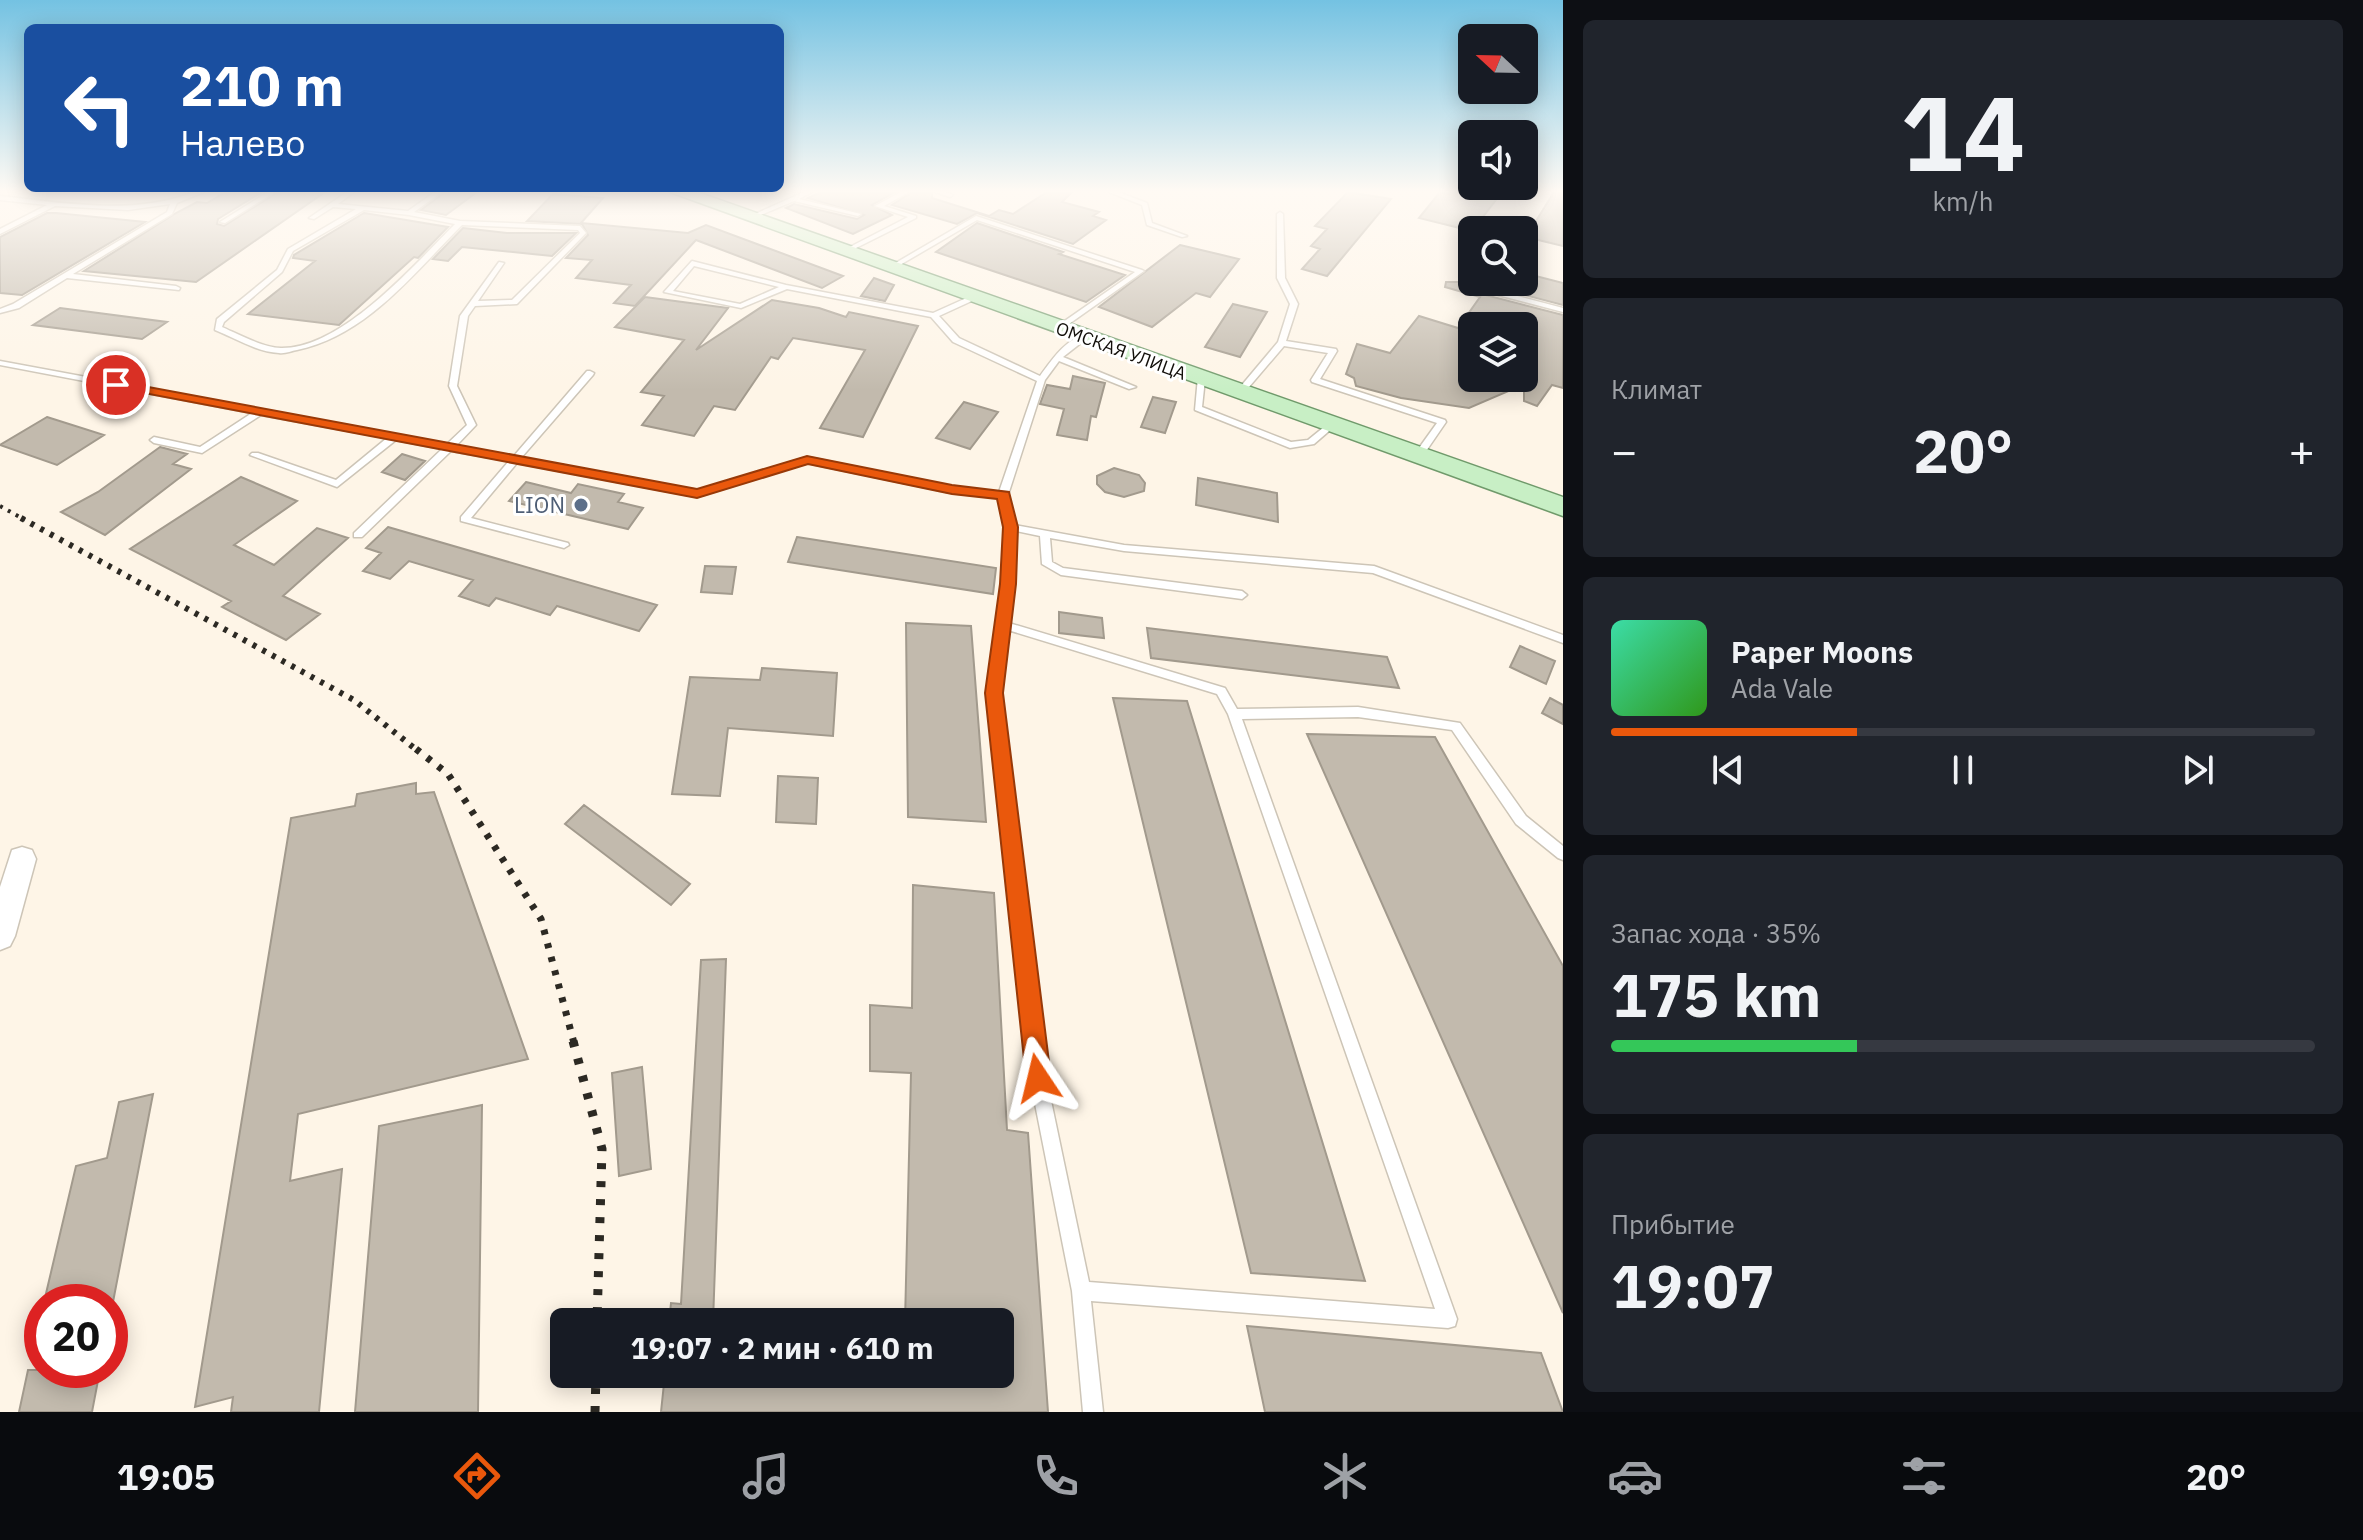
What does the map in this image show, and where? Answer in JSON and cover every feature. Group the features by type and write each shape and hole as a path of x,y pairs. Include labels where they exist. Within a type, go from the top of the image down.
{"main road":[{"name":"ОМСКАЯ УЛИЦА","path":"864,258 1563,507"}],"street":[{"path":"0,936 22,859"}],"lane":[{"path":"0,311 16,306 97,258"},
{"path":"286,258 280,271 220,321 218,328 278,352 324,340 356,321 423,258"},
{"path":"472,304 514,302 558,258"},
{"path":"891,268 908,258"},
{"path":"1059,329 1140,271 1099,258"},
{"path":"1240,392 1282,343 1294,304 1281,278 1281,258"},
{"path":"358,535 472,425 453,386 464,316 501,263"},
{"path":"786,287 741,306 668,292 692,263 786,287 934,315 973,297"},
{"path":"67,276 176,288"},
{"path":"1511,296 1563,310"},
{"path":"934,315 956,340 1041,380"},
{"path":"1083,337 1058,358 1041,380 1003,495 1011,527 994,693 1032,1048 1081,1291 1093,1412"},
{"path":"1282,343 1333,351 1315,380 1442,422 1419,455"},
{"path":"1058,358 1132,387"},
{"path":"0,363 697,494 807,460 952,490 1003,495"},
{"path":"564,545 464,519 590,373"},
{"path":"1201,379 1198,408 1290,445 1311,442 1332,425"},
{"path":"154,440 202,450 261,411"},
{"path":"255,455 337,484 395,436"},
{"path":"1011,527 1124,548 1374,570 1563,639"},
{"path":"1045,533 1047,564 1061,571 1242,595"},
{"path":"1003,625 1221,691 1234,714 1448,1319 1081,1291"},
{"path":"1234,714 1358,712 1456,726 1521,820 1563,854"}],"building":[{"path":"0,258 85,258 22,295 0,293"},
{"path":"105,258 231,258 196,282 84,271"},
{"path":"293,258 413,258 339,325 248,314 315,261"},
{"path":"566,258 679,258 635,306 614,303 631,285 576,278 592,260"},
{"path":"743,258 794,258 843,276 822,288"},
{"path":"954,258 1071,258 1125,275 1086,302"},
{"path":"1163,258 1239,259 1210,297 1196,293 1152,327 1099,307"},
{"path":"1312,258 1342,258 1327,276 1302,269"},
{"path":"1538,277 1563,283 1563,305 1529,296 1538,296"},
{"path":"874,278 894,285 885,301 861,296"},
{"path":"1446,282 1458,282 1458,291 1445,287"},
{"path":"1476,296 1489,296 1563,315 1563,388 1552,385 1537,406 1524,401 1524,392 1538,392 1538,312 1469,312 1480,297"},
{"path":"645,297 728,308 696,350 772,300 819,308 846,317 849,312 918,326 863,437 820,428 865,350 793,338 778,359 771,357 735,410 714,406 694,436 642,425 664,396 641,392 684,340 615,327"},
{"path":"1233,304 1267,312 1240,357 1205,347"},
{"path":"60,308 167,322 142,339 33,325"},
{"path":"1419,316 1458,328 1458,392 1506,392 1469,408 1401,398 1356,386 1354,378 1346,374 1357,344 1390,353"},
{"path":"1073,376 1105,383 1096,417 1091,416 1087,440 1057,435 1064,409 1040,404 1047,385 1070,389"},
{"path":"1153,397 1176,402 1165,433 1141,427"},
{"path":"964,402 998,412 970,449 936,438"},
{"path":"47,417 104,435 57,465 0,445"},
{"path":"160,447 187,454 173,464 191,469 105,535 61,512 98,492"},
{"path":"402,454 425,461 405,480 382,472"},
{"path":"1114,468 1139,475 1145,483 1144,491 1124,497 1105,492 1097,484 1097,476"},
{"path":"241,477 297,501 234,545 274,565 317,528 348,538 283,596 320,614 286,640 222,607 231,601 130,549"},
{"path":"1198,478 1277,493 1278,522 1196,505"},
{"path":"526,482 571,493 578,484 624,494 618,502 643,508 628,529 509,501"},
{"path":"388,527 657,605 639,631 557,606 550,615 496,598 489,606 459,596 473,580 409,561 390,579 363,571 381,553 366,548"},
{"path":"797,537 996,568 993,594 788,562"},
{"path":"705,566 736,567 732,594 701,592"},
{"path":"1059,612 1102,618 1104,638 1059,633"},
{"path":"906,623 971,626 986,822 908,817"},
{"path":"1147,628 1387,657 1399,688 1151,658"},
{"path":"1520,646 1555,661 1546,684 1510,667"},
{"path":"762,668 837,673 833,736 728,728 720,796 672,794 690,677 760,680"},
{"path":"1113,698 1187,701 1365,1281 1251,1273"},
{"path":"1550,698 1563,705 1563,724 1542,713"},
{"path":"1307,734 1435,737 1563,966 1563,1313"},
{"path":"778,776 818,778 816,824 776,822"},
{"path":"416,783 416,794 434,792 528,1059 298,1114 290,1181 342,1169 319,1412 231,1412 233,1397 195,1407 291,818 355,806 357,794"},
{"path":"584,805 690,884 671,905 565,824"},
{"path":"913,885 994,893 1007,1130 1028,1133 1048,1412 661,1412 664,1388 1014,1388 1014,1308 905,1308 911,1073 870,1071 870,1005 912,1008"},
{"path":"726,959 714,1308 670,1308 671,1303 681,1304 701,960"},
{"path":"642,1067 651,1169 619,1176 612,1073"},
{"path":"153,1094 116,1284 48,1284 76,1166 107,1158 119,1102"},
{"path":"482,1105 478,1412 355,1412 379,1126"},
{"path":"1247,1326 1541,1353 1563,1412 1265,1412"},
{"path":"24,1388 97,1388 92,1412 19,1412"}],"railway":[{"path":"0,506 25,520"},
{"path":"21,518 354,700 418,751"},
{"path":"416,749 448,774 541,919 574,1043"},
{"path":"573,1041 602,1149 597,1308"},
{"path":"595,1412 596,1388"}],"place":[{"name":"LION","path":"581,505"}],"route":[{"path":"116,385 697,494 807,460 952,490 1003,495 1011,527 1008,584 994,693 1032,1048 1038,1078"}]}
